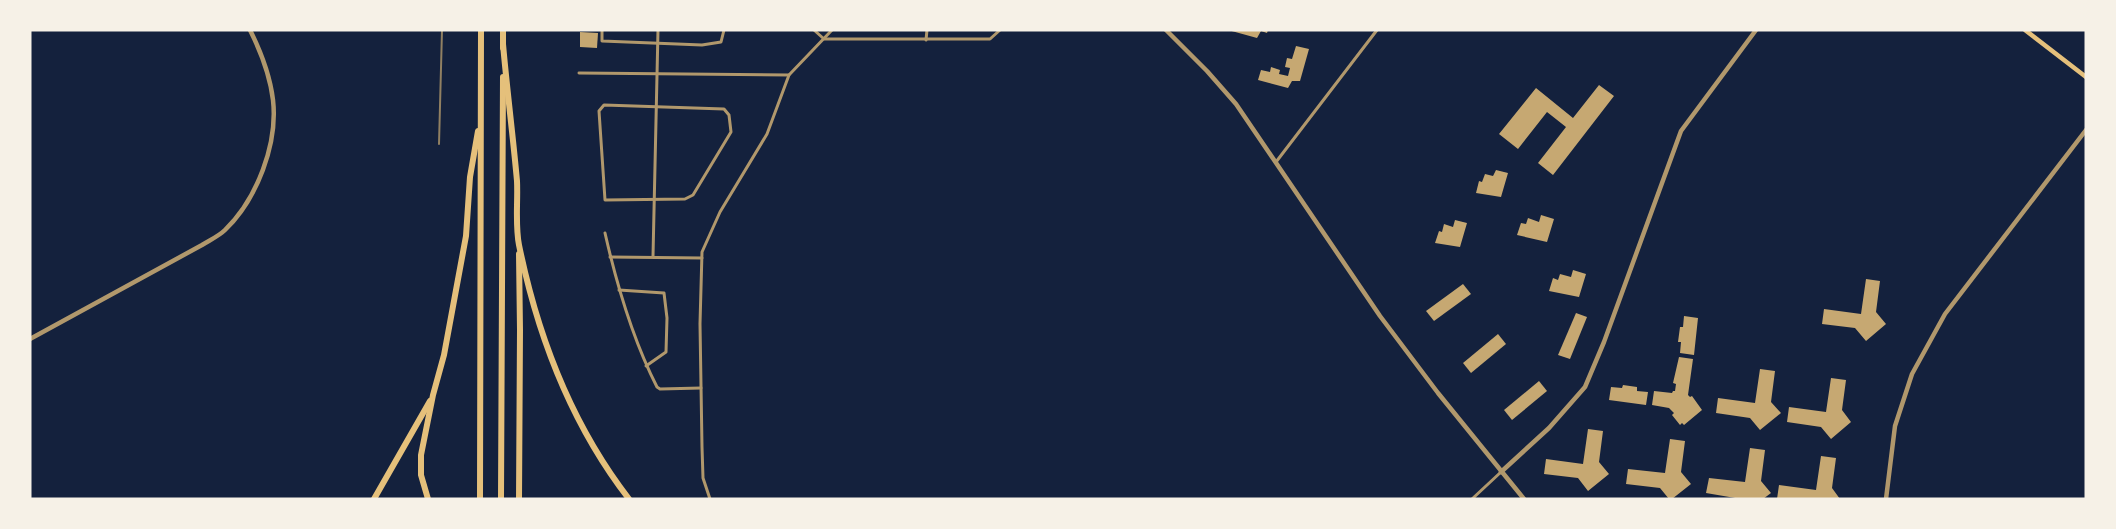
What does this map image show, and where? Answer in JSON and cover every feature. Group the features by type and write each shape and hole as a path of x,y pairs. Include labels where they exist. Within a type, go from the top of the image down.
{"highway":[{"path":"480,499 482,30"},
{"path":"501,499 503,30"},
{"path":"503,44 517,184 520,330 519,499"},
{"path":"428,499 422,475 421,455 444,355 466,236 470,177 481,113"},
{"path":"518,243 535,313 560,383 597,455 629,499"},
{"path":"374,499 433,395"}],"main road":[{"path":"2025,30 2086,77"}],"street":[{"path":"30,339 225,231 243,207 257,185 273,130 273,101 268,74 250,30"},
{"path":"602,30 602,41 702,45 721,42 724,30"},
{"path":"653,256 658,30"},
{"path":"814,30 824,39 926,40 990,39 1000,30"},
{"path":"710,499 704,478 701,388 702,252 720,212 767,134 789,75 832,30"},
{"path":"926,40 927,30"},
{"path":"1166,30 1229,96 1380,316 1524,499"},
{"path":"1275,162 1377,30"},
{"path":"1472,499 1549,428 1585,387 1604,342 1681,131 1756,30"},
{"path":"579,73 789,75"},
{"path":"604,105 657,107 724,109 729,115 731,132 693,195 685,199 654,201 605,200 599,111 604,105"},
{"path":"1886,499 1895,426 1912,374 1945,314 2086,130"},
{"path":"605,233 634,338 657,387 660,389 701,388"},
{"path":"610,257 702,258"},
{"path":"619,290 664,293 668,318 666,352 646,366"}],"building":[{"path":"1228,30 1268,30 1267,33 1261,31 1257,38"},
{"path":"580,32 598,33 597,48 580,47"},
{"path":"1296,46 1309,49 1300,81 1292,81 1288,88 1258,80 1261,70 1270,72 1271,67 1280,70 1279,74 1288,76 1290,68 1285,67 1287,58 1292,59"},
{"path":"1599,85 1614,96 1553,175 1538,163 1566,127 1547,112 1518,149 1499,134 1536,88 1573,118"},
{"path":"1496,170 1508,173 1501,197 1476,193 1479,181 1482,182 1485,174 1493,176"},
{"path":"1541,215 1554,219 1547,242 1517,235 1521,223 1526,224 1528,218 1539,222"},
{"path":"1455,220 1467,223 1460,247 1435,243 1444,224 1453,227"},
{"path":"1573,270 1586,274 1579,297 1549,291 1553,278 1558,280 1560,274 1571,277"},
{"path":"1866,279 1880,281 1876,312 1886,324 1866,341 1855,328 1822,324 1824,309 1861,314"},
{"path":"1463,284 1471,294 1434,321 1426,311"},
{"path":"1576,313 1587,317 1570,359 1558,355"},
{"path":"1684,316 1698,318 1694,355 1680,353 1681,342 1678,342"},
{"path":"1498,334 1506,344 1471,373 1463,363"},
{"path":"1679,357 1693,359 1688,395 1692,396 1702,410 1684,425 1682,423 1680,425 1669,408 1652,405 1654,391 1672,393 1675,391 1676,384 1673,383"},
{"path":"1760,369 1775,371 1771,402 1781,413 1760,430 1750,418 1716,413 1718,398 1755,403"},
{"path":"1831,378 1846,380 1842,410 1851,422 1831,439 1821,427 1787,422 1789,407 1826,412"},
{"path":"1539,381 1547,391 1512,420 1504,410"},
{"path":"1623,385 1637,387 1637,391 1648,392 1646,405 1609,400 1611,387 1622,388"},
{"path":"1588,429 1603,431 1599,462 1609,474 1588,491 1578,478 1544,474 1546,459 1583,464"},
{"path":"1670,439 1685,441 1681,472 1691,484 1669,499 1660,488 1626,484 1628,469 1665,473"},
{"path":"1750,448 1765,450 1761,481 1771,493 1763,499 1741,499 1706,493 1709,478 1745,482"},
{"path":"1821,456 1836,458 1832,488 1840,499 1777,499 1779,485 1816,490"}],"railway":[{"path":"439,144 442,30"}]}
